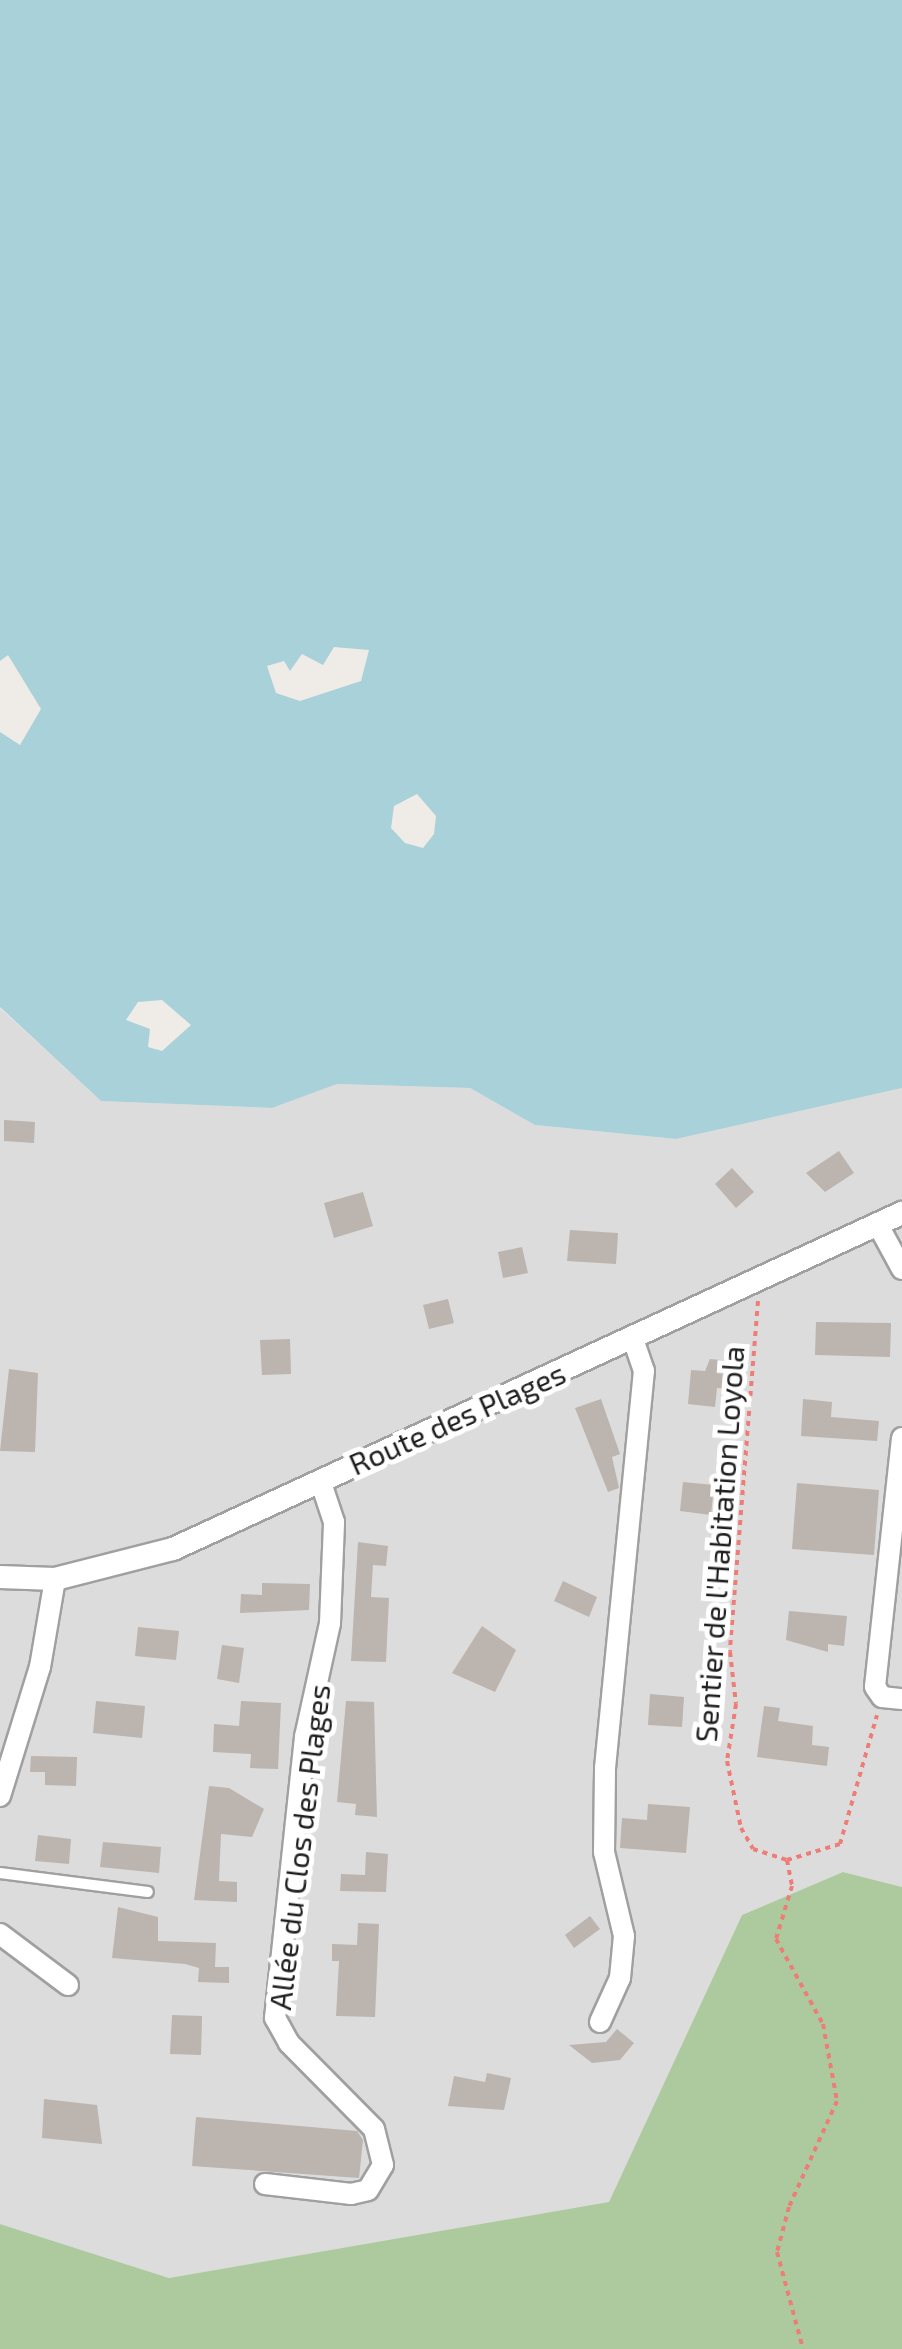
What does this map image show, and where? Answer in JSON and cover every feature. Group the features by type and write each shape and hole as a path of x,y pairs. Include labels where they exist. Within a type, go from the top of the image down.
{"street":[{"name":"Route des Plages","path":"0,1578 54,1579 173,1549 902,1213"},
{"path":"878,1225 902,1269"},
{"path":"600,2022 620,1978 624,1936 604,1852 604,1768 644,1372 633,1339"},
{"path":"892,1698 875,1687 902,1438"},
{"name":"Allée du Clos des Plages","path":"265,2184 351,2194 368,2190 383,2166 374,2129 289,2043 275,2018 305,1737 330,1623 334,1522 320,1480"},
{"path":"0,1796 40,1668 54,1579"},
{"path":"0,1934 68,1984"}],"lane":[{"path":"0,1873 148,1892"}],"path":[{"name":"Sentier de l'Habitation Loyola","path":"759,1282 730,1652 736,1704 727,1761 741,1828 753,1849 787,1860"},
{"path":"803,2349 778,2252 789,2207 837,2101 823,2024 776,1938 792,1886 787,1860 840,1844 892,1698"}],"shaded area":[{"path":"0,1008 101,1101 272,1108 337,1084 470,1088 535,1125 676,1139 902,1088 902,1887 843,1872 742,1915 609,2203 169,2278 0,2224"}],"green space":[{"path":"843,1872 902,1887 902,2349 0,2349 0,2224 169,2278 609,2202 742,1915"}],"water":[{"path":"0,0 902,0 902,1088 676,1139 535,1125 470,1088 337,1084 272,1108 101,1101 0,1007 0,732 20,745 41,709 8,655 0,661","holes":["334,647 369,650 361,681 300,701 276,693 267,666 284,661 290,671 302,654 323,665","417,794 436,816 434,834 423,848 405,843 391,828 394,806","162,1000 191,1025 162,1051 148,1047 150,1029 126,1020 138,1002"]}],"building":[{"path":"4,1120 35,1122 34,1143 4,1141"},
{"path":"839,1151 854,1173 825,1192 806,1173"},
{"path":"732,1168 754,1192 736,1208 715,1184"},
{"path":"363,1192 373,1226 334,1238 324,1203"},
{"path":"570,1230 618,1233 616,1264 567,1261"},
{"path":"522,1247 528,1273 503,1278 498,1252"},
{"path":"448,1299 454,1323 429,1329 423,1305"},
{"path":"816,1322 891,1323 890,1357 815,1355"},
{"path":"290,1339 291,1374 262,1375 260,1340"},
{"path":"710,1359 730,1361 727,1389 717,1388 715,1407 688,1404 691,1370 705,1371"},
{"path":"9,1369 38,1373 35,1452 0,1451"},
{"path":"601,1399 620,1454 612,1457 619,1488 608,1492 575,1408"},
{"path":"803,1399 832,1402 831,1417 879,1421 877,1441 801,1436"},
{"path":"683,1482 714,1485 711,1515 680,1511"},
{"path":"797,1483 879,1490 874,1555 792,1549"},
{"path":"358,1542 388,1546 386,1566 373,1565 371,1597 389,1598 386,1662 351,1661"},
{"path":"563,1581 597,1597 589,1617 554,1601"},
{"path":"262,1583 310,1584 309,1610 240,1613 241,1594 262,1595"},
{"path":"789,1611 847,1616 844,1646 828,1644 828,1652 786,1640"},
{"path":"482,1626 516,1650 495,1692 452,1673"},
{"path":"138,1627 179,1631 176,1660 135,1656"},
{"path":"222,1645 244,1648 239,1683 217,1679"},
{"path":"650,1694 684,1697 682,1727 648,1725"},
{"path":"96,1701 145,1706 142,1738 93,1733"},
{"path":"241,1701 281,1703 278,1769 250,1768 251,1754 213,1752 214,1724 239,1726"},
{"path":"346,1701 374,1702 377,1817 355,1815 356,1804 337,1802"},
{"path":"764,1706 780,1708 778,1721 813,1726 812,1745 829,1747 827,1766 757,1757"},
{"path":"31,1756 77,1757 76,1786 45,1785 45,1772 30,1772"},
{"path":"209,1786 229,1788 264,1809 252,1837 221,1834 219,1881 237,1882 237,1902 194,1900"},
{"path":"648,1804 690,1807 686,1853 620,1848 622,1818 647,1820"},
{"path":"38,1835 71,1839 69,1864 35,1861"},
{"path":"103,1842 161,1847 159,1873 100,1867"},
{"path":"366,1852 388,1854 386,1892 340,1891 341,1874 365,1875"},
{"path":"118,1907 158,1917 158,1941 216,1943 215,1967 229,1967 229,1983 198,1982 199,1968 185,1964 112,1958"},
{"path":"590,1916 600,1929 574,1948 565,1935"},
{"path":"358,1923 379,1924 375,2017 336,2016 339,1961 332,1961 332,1944 357,1945"},
{"path":"172,2015 202,2016 201,2055 170,2054"},
{"path":"617,2029 634,2043 620,2060 592,2063 569,2045 606,2042"},
{"path":"487,2073 511,2078 504,2110 448,2106 454,2076 485,2082"},
{"path":"44,2099 97,2105 102,2144 42,2138"},
{"path":"196,2117 357,2131 363,2140 359,2178 192,2166"}]}
